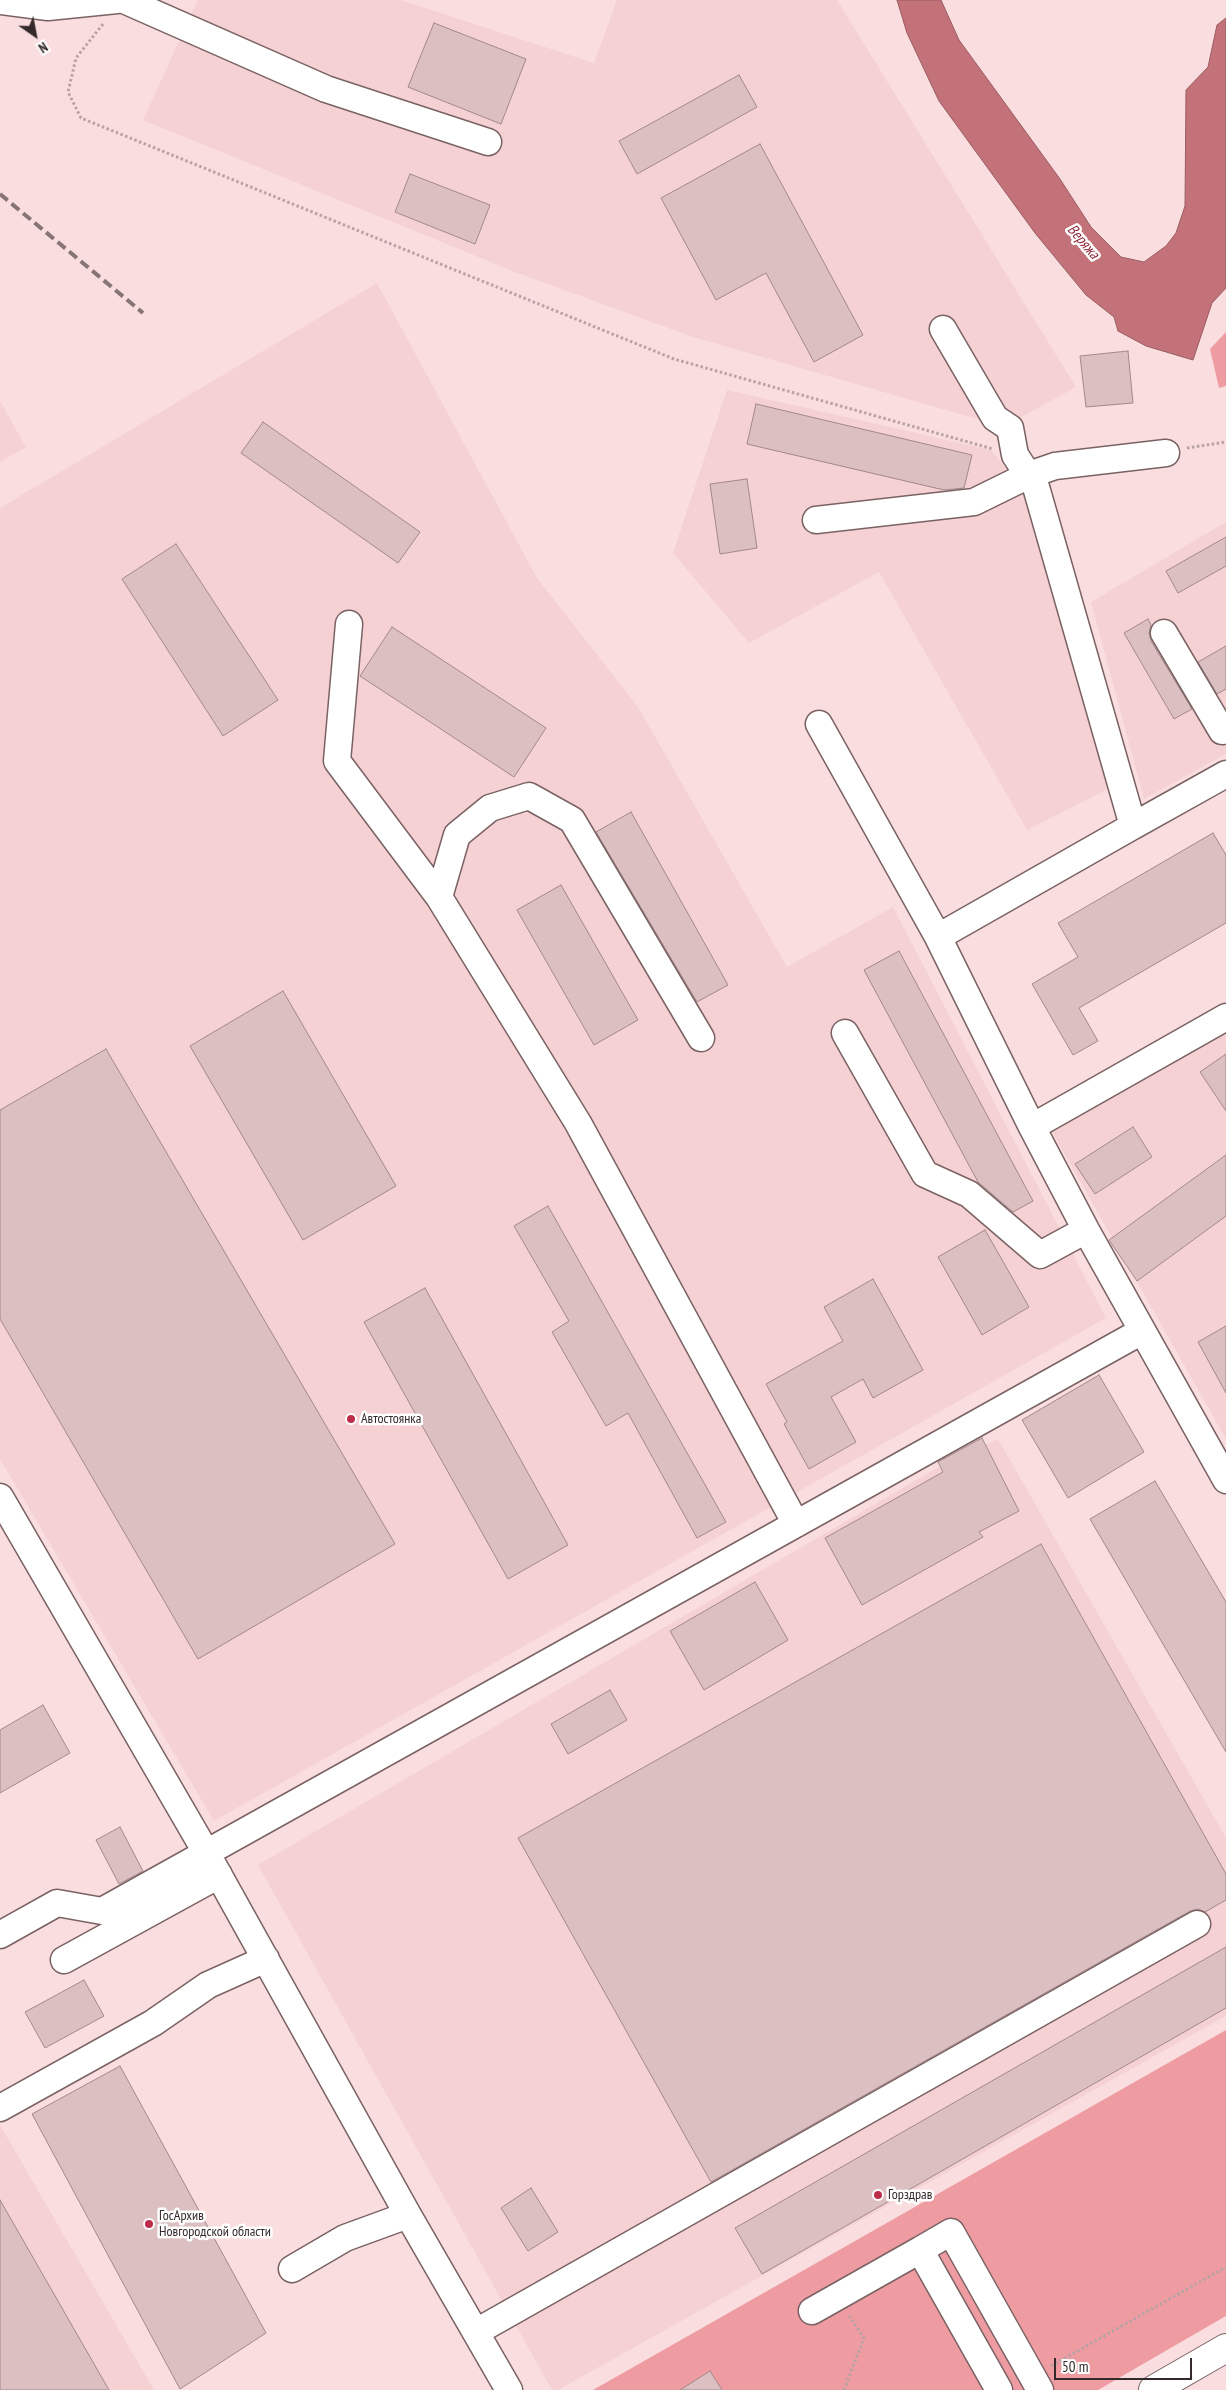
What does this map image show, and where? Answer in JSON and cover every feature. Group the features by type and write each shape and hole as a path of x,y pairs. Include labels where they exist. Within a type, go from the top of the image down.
{"main road":[{"path":"1153,2390 1226,2348"}],"street":[{"path":"124,0 326,89 488,142"},
{"path":"0,1 48,7 111,11"},
{"path":"943,329 995,418 1010,428 1022,465 1036,487 1134,826"},
{"path":"816,520 974,502 1022,465 1055,466 1166,453"},
{"path":"348,624 337,761 439,897 578,1123 796,1524"},
{"path":"1164,633 1222,731 1226,728"},
{"path":"819,724 938,938 1032,1127 1086,1230 1142,1331 1222,1466"},
{"path":"938,938 1226,774"},
{"path":"439,897 456,835 490,808 529,796 572,820 701,1038"},
{"path":"1032,1127 1226,1017"},
{"path":"845,1033 925,1174 969,1194 1040,1255 1086,1230"},
{"path":"64,1960 213,1864 796,1524 1142,1331"},
{"path":"0,1496 213,1864 408,2215 509,2390"},
{"path":"0,1934 57,1902 102,1911 213,1864"},
{"path":"476,2332 1197,1924"},
{"path":"0,2108 154,2023 208,1985 266,1959"},
{"path":"292,2269 345,2238 408,2215"},
{"path":"812,2311 951,2232 1037,2383"},
{"path":"920,2250 999,2390"}],"path":[{"path":"111,11 76,58 68,92 81,118 674,359 1022,465"},
{"path":"1166,453 1226,442"},
{"path":"1037,2383 1226,2267"},
{"path":"837,2297 864,2338 844,2390"}],"shaded area":[{"path":"198,0 401,0 594,63 617,0 837,0 1076,387 1016,420 977,419 693,337 515,272 143,120"},
{"path":"377,283 537,578 638,707 787,967 893,907 1106,1318 214,1821 0,1459 0,508"},
{"path":"1226,332 1226,386 1219,388 1210,349"},
{"path":"727,390 991,450 1026,492 1110,788 1027,830 879,572 749,643 673,553"},
{"path":"0,401 26,447 0,462"},
{"path":"1226,522 1226,754 1144,799 1091,602"},
{"path":"1226,1026 1226,1439 1051,1130"},
{"path":"998,1439 1226,1838 1226,2016 558,2390 552,2390 258,1865 947,1462"},
{"path":"1226,2030 1226,2316 1098,2390 593,2390"},
{"path":"0,2125 154,2390 0,2390"}],"water":[{"name":"Веряжа","path":"897,0 941,0 959,40 1060,179 1091,227 1121,257 1144,262 1166,246 1176,233 1185,206 1186,90 1208,67 1217,25 1226,18 1226,288 1212,303 1193,360 1146,346 1118,331 1114,317 1086,295 1035,233 939,101 907,33"}],"building":[{"path":"434,23 526,59 501,124 408,87"},
{"path":"739,75 757,107 637,174 619,141"},
{"path":"760,144 863,335 814,362 766,273 716,300 661,198"},
{"path":"410,174 490,205 475,244 395,212"},
{"path":"1128,351 1133,403 1086,407 1080,356"},
{"path":"756,404 972,455 964,488 944,490 747,444"},
{"path":"263,422 420,532 398,563 241,453"},
{"path":"747,479 757,548 720,554 710,484"},
{"path":"1226,537 1226,566 1178,593 1166,571"},
{"path":"176,544 278,700 223,736 122,579"},
{"path":"1148,619 1151,625 1149,633 1151,641 1192,709 1174,719 1124,633"},
{"path":"392,627 546,728 514,777 360,676"},
{"path":"1226,646 1226,689 1217,694 1198,662"},
{"path":"631,812 728,985 697,1002 596,832"},
{"path":"1213,833 1226,855 1226,923 1079,1008 1098,1041 1073,1055 1032,984 1078,957 1058,923"},
{"path":"561,885 638,1020 594,1045 517,910"},
{"path":"899,951 1033,1201 1013,1212 978,1182 864,970"},
{"path":"283,991 396,1186 303,1240 190,1046"},
{"path":"106,1049 395,1544 198,1659 0,1319 0,1110"},
{"path":"1226,1054 1226,1111 1200,1072"},
{"path":"1133,1127 1152,1157 1095,1194 1075,1164"},
{"path":"1226,1155 1226,1216 1137,1281 1109,1240"},
{"path":"548,1206 726,1522 697,1538 628,1413 606,1426 552,1332 569,1321 514,1226"},
{"path":"985,1230 1029,1307 982,1335 938,1257"},
{"path":"873,1279 923,1370 873,1398 863,1379 831,1397 856,1442 809,1469 784,1424 787,1422 766,1384 843,1341 824,1307"},
{"path":"425,1288 568,1545 508,1579 364,1322"},
{"path":"1226,1326 1226,1393 1198,1342"},
{"path":"1099,1375 1144,1452 1068,1498 1022,1420"},
{"path":"982,1438 1019,1511 979,1532 983,1537 862,1605 825,1538 943,1472 938,1462"},
{"path":"1155,1481 1226,1602 1226,1752 1090,1519"},
{"path":"1041,1544 1226,1874 1226,1900 1205,1912 1198,1909 1190,1911 711,2182 518,1838"},
{"path":"755,1582 788,1640 704,1690 670,1631"},
{"path":"610,1690 627,1720 568,1754 551,1724"},
{"path":"43,1705 70,1753 0,1793 0,1730"},
{"path":"120,1827 143,1871 119,1884 96,1840"},
{"path":"1226,1947 1226,2008 762,2274 735,2228"},
{"path":"84,1980 104,2016 45,2048 25,2012"},
{"name":"ГосАрхив Новгородской области","path":"120,2066 266,2333 180,2389 32,2114"},
{"path":"531,2188 558,2232 528,2251 501,2208"},
{"path":"0,2200 109,2390 0,2390"},
{"path":"710,2371 722,2390 680,2390"}],"railway":[{"path":"0,194 143,313"}],"place":[{"name":"Автостоянка","path":"351,1419"},
{"name":"Горздрав","path":"878,2195"},
{"name":"ГосАрхив Новгородской области","path":"149,2224"}]}
